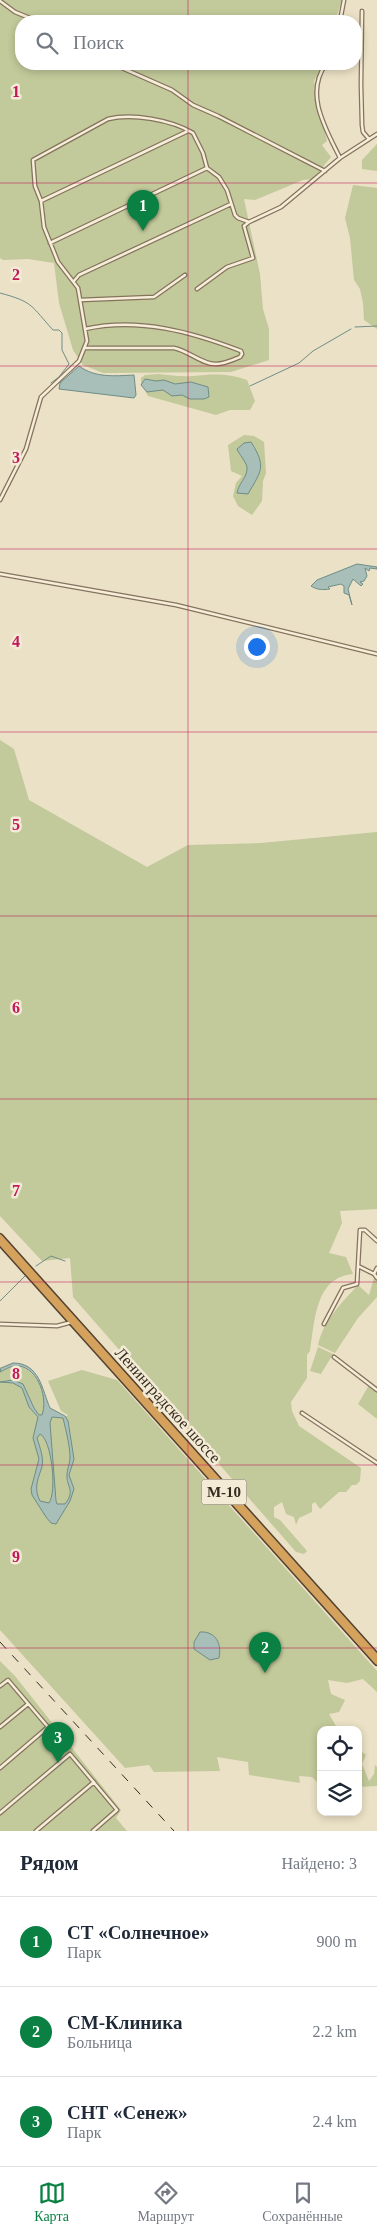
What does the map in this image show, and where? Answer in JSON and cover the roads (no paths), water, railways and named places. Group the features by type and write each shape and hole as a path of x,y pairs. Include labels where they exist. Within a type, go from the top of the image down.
{"highway":[{"name":"Ленинградское шоссе","path":"0,1237 377,1662"},
{"name":"Ленинградское шоссе","path":"0,1242 377,1656"}],"street":[{"path":"341,15 344,0"},
{"path":"0,1 23,15"},
{"path":"362,11 362,125 363,132 369,140"},
{"path":"127,70 172,90 193,105 325,171"},
{"path":"322,70 319,74 317,103 320,115 340,158"},
{"path":"0,500 26,450 41,397 79,361 86,348 80,300 74,281 58,262 44,227 41,200 35,186 33,160 108,119 121,116 138,117 189,130 197,139 208,168 219,177 238,218 249,222"},
{"path":"41,200 189,130"},
{"path":"197,289 227,267 253,258 244,226 281,207 340,158 377,134"},
{"path":"50,243 208,168"},
{"path":"74,281 79,275 231,204"},
{"path":"80,300 154,297 185,275"},
{"path":"85,329 117,324 181,330 226,345 241,351 242,354 240,357 217,364 207,363 184,350 174,348 86,348"},
{"path":"0,574 176,605 377,654"},
{"path":"324,1324 343,1288 357,1284 360,1230 365,1230 377,1241"},
{"path":"358,1266 374,1274 377,1278"},
{"path":"374,1274 377,1268"},
{"path":"0,1324 57,1326 73,1321"},
{"path":"334,1357 377,1390"},
{"path":"302,1413 377,1463"},
{"path":"0,1686 8,1680 48,1727 0,1768"},
{"path":"0,1727 28,1703"},
{"path":"0,1813 70,1754 117,1810 93,1831"},
{"path":"36,1831 94,1782"}],"water":[{"path":"79,366 98,374 112,376 134,375 136,395 134,398 59,389 60,383"},
{"path":"145,379 164,380 175,384 191,382 208,387 209,397 190,399 182,395 172,396 163,390 147,392 141,385"},
{"path":"251,442 261,463 259,474 248,494 237,493 246,474 247,467 237,449 244,443"},
{"path":"357,564 377,567 377,569 370,568 369,571 365,568 367,576 364,581 360,582 363,584 361,586 353,579 348,589 352,605 349,595 344,593 344,586 341,584 328,587 330,589 325,590 311,586 317,580"},
{"path":"13,1363 22,1364 29,1368 39,1379 50,1408 65,1416 68,1421 74,1459 69,1475 74,1489 70,1501 56,1524 51,1523 46,1517 32,1495 31,1489 39,1459 33,1438 38,1417 29,1407 22,1388 13,1383 0,1382 13,1380 23,1384 39,1415 42,1415 44,1408 43,1393 37,1379 26,1368 14,1366 0,1372 1,1368","holes":["52,1417 63,1418 69,1443 70,1462 67,1478 70,1495 65,1504 57,1504 56,1501 50,1423","40,1434 48,1446 52,1467 53,1488 49,1503 40,1501 37,1493 37,1481 42,1466 42,1454 37,1438"]},
{"path":"200,1632 206,1632 217,1639 220,1648 219,1658 210,1660 194,1649 194,1642"}],"waterway":[{"path":"0,293 26,302 36,310 53,330 59,330 62,333 62,350 69,364 59,377 51,383"},
{"path":"355,327 377,326"},
{"path":"250,386 299,363 313,351 351,329"},
{"path":"36,1266 51,1256 65,1261"},
{"path":"0,1301 25,1276"}],"railway":[{"path":"0,1642 174,1831"}],"place":[{"name":"СТ «Солнечное»","path":"143,231"},
{"name":"СМ-Клиника","path":"265,1673"},
{"name":"СНТ «Сенеж»","path":"58,1763"}]}
